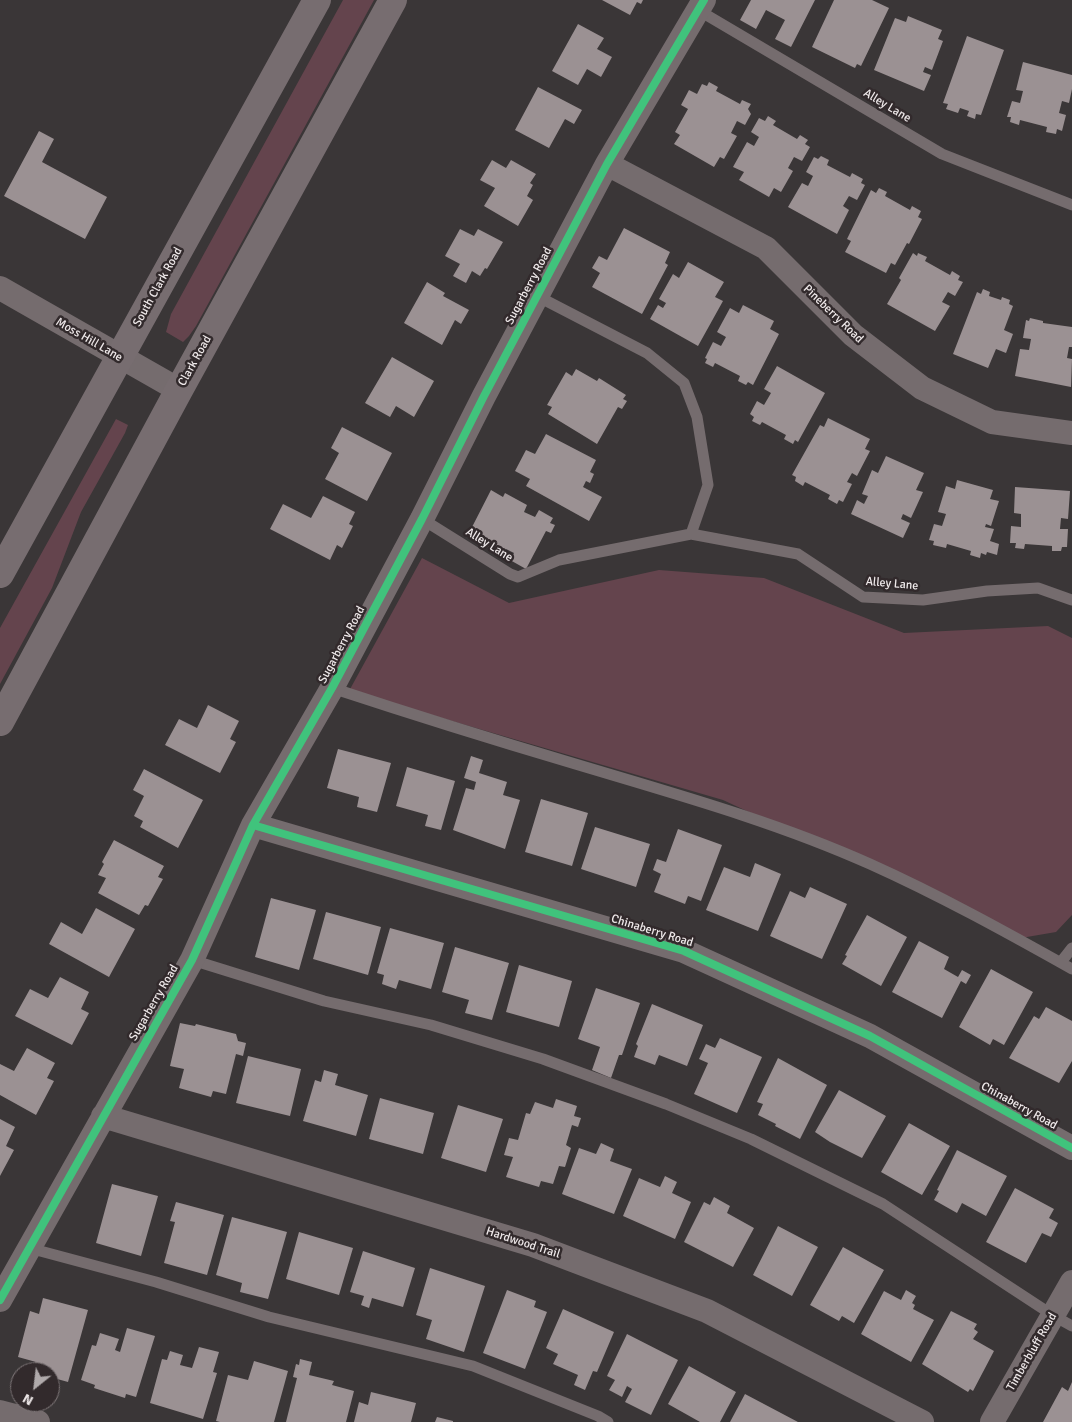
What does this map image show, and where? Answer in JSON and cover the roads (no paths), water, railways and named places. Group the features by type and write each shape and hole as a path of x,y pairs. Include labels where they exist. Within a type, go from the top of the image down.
{"main road":[{"name":"South Clark Road","path":"0,574 317,0"},
{"name":"Clark Road","path":"0,722 179,390 393,0"}],"street":[{"name":"Sugarberry Road","path":"0,1300 192,960 253,825 332,688 607,164 701,5"},
{"name":"Pineberry Road","path":"607,164 766,248 852,335 922,388 992,422 1072,433"},
{"name":"Moss Hill Lane","path":"0,288 179,390"},
{"name":"Chinaberry Road","path":"253,825 684,951 870,1036 1072,1148"},
{"name":"Hardwood Trail","path":"103,1116 543,1248 707,1311 922,1422"},
{"name":"Timberbluff Road","path":"992,1422 1063,1321 1072,1282"},
{"path":"0,1412 38,1422"}],"lane":[{"name":"Alley Lane","path":"701,5 942,154 1072,205"},
{"path":"537,296 647,353 684,383 697,416 708,486 691,534"},
{"name":"Alley Lane","path":"422,519 510,574 518,577 559,560 691,534 798,554 863,598 923,600 987,591 1038,588 1072,600"},
{"path":"332,688 489,738 699,800 772,825 870,864 980,918 1072,968"},
{"path":"1061,962 1072,948"},
{"path":"192,960 324,1002 431,1025 543,1059 751,1139 883,1204 1063,1321"},
{"path":"29,1248 156,1282 269,1317 473,1366 598,1416 608,1422"}]}
